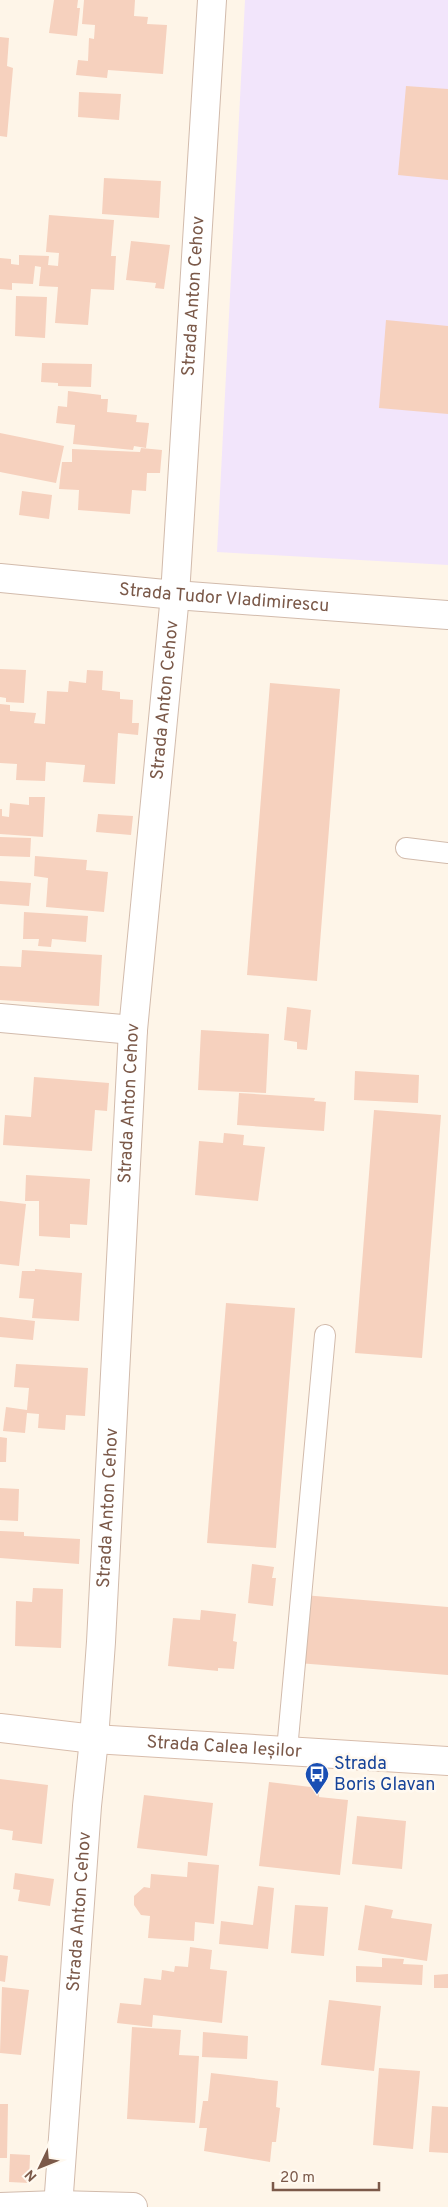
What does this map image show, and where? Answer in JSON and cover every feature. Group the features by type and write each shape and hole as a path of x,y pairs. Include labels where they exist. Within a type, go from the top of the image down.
{"street":[{"name":"Strada Anton Cehov","path":"58,2206 87,1806 94,1739 133,1030 175,595 212,0"},
{"name":"Strada Tudor Vladimirescu","path":"0,578 175,595 448,615"},
{"path":"0,1018 133,1030"},
{"name":"Strada Calea Ieșilor","path":"0,1728 94,1739 448,1761"},
{"path":"0,2207 133,2207"}],"lane":[{"path":"406,848 448,852"},
{"path":"287,1750 326,1335"}],"shaded area":[{"path":"245,0 448,0 448,565 217,552"}],"building":[{"path":"54,0 78,0 77,8 80,8 77,36 49,33"},
{"path":"84,0 135,0 134,16 148,17 147,24 167,25 163,74 108,70 107,78 76,75 78,60 88,61 89,38 94,39 95,25 82,24"},
{"path":"0,37 9,38 7,66 13,68 7,137 0,136"},
{"path":"406,86 448,89 448,180 398,175"},
{"path":"79,92 121,94 119,120 78,117"},
{"path":"104,178 161,181 159,218 102,214"},
{"path":"49,215 114,220 111,256 116,256 114,290 91,289 88,325 55,323 58,287 39,286 41,267 35,266 33,284 12,283 12,290 0,289 0,258 11,259 11,264 19,265 19,255 49,256 48,265 58,266 59,253 46,252"},
{"path":"131,241 170,245 164,289 155,288 156,283 126,280"},
{"path":"16,296 47,297 45,338 15,336"},
{"path":"386,320 448,326 448,414 379,408"},
{"path":"42,363 92,364 91,387 58,386 58,383 41,382"},
{"path":"68,391 101,395 101,399 108,399 107,412 137,415 136,422 149,423 146,448 134,446 133,450 73,444 75,425 56,423 58,406 67,407"},
{"path":"0,433 64,446 56,483 0,472"},
{"path":"141,448 162,450 160,473 147,473 146,491 132,490 130,514 78,510 79,490 59,489 62,462 72,462 72,449 140,452"},
{"path":"22,491 52,495 49,519 19,515"},
{"path":"0,669 26,670 24,703 6,702 6,698 0,697"},
{"path":"87,670 103,671 102,690 120,692 120,699 133,700 132,723 139,723 138,735 118,733 115,784 83,782 85,765 46,762 45,781 16,780 17,764 0,763 0,704 10,705 10,711 36,713 34,723 45,724 47,691 68,692 69,681 86,683"},
{"path":"270,683 340,689 317,981 247,975"},
{"path":"29,797 45,797 43,837 0,834 0,809 2,809 2,816 9,817 10,803 29,805"},
{"path":"98,814 133,816 131,835 96,832"},
{"path":"0,837 31,838 30,857 0,856"},
{"path":"35,856 87,860 86,870 108,872 104,912 46,907 48,878 34,876"},
{"path":"0,881 31,883 29,906 0,904"},
{"path":"24,912 88,916 86,942 52,939 51,947 38,946 39,939 23,939"},
{"path":"22,950 102,955 99,1006 0,1000 0,966 21,967"},
{"path":"287,1007 311,1010 307,1050 297,1049 297,1042 284,1040"},
{"path":"201,1030 269,1034 266,1093 198,1090"},
{"path":"355,1071 419,1075 418,1103 354,1100"},
{"path":"34,1077 109,1083 107,1111 95,1110 92,1151 3,1145 5,1115 31,1117"},
{"path":"239,1093 315,1098 314,1101 326,1102 324,1131 237,1125"},
{"path":"374,1110 441,1115 422,1358 355,1353"},
{"path":"224,1133 244,1135 243,1145 265,1147 258,1201 195,1195 199,1141 223,1143"},
{"path":"26,1175 90,1179 87,1225 70,1224 70,1238 39,1236 39,1201 25,1201"},
{"path":"0,1201 26,1204 19,1266 0,1264"},
{"path":"35,1269 82,1273 79,1321 32,1318 34,1299 19,1298 22,1271 35,1271"},
{"path":"226,1303 295,1308 276,1548 207,1543"},
{"path":"0,1317 35,1321 33,1340 0,1337"},
{"path":"16,1364 88,1368 85,1416 66,1415 65,1430 38,1428 39,1414 27,1413 25,1433 3,1431 6,1407 27,1410 29,1388 14,1387"},
{"path":"0,1437 7,1438 6,1462 0,1462"},
{"path":"0,1488 19,1489 18,1521 0,1520"},
{"path":"0,1531 24,1532 24,1536 80,1539 79,1564 0,1558"},
{"path":"252,1564 274,1567 272,1578 276,1578 273,1606 248,1603"},
{"path":"33,1588 63,1589 61,1648 15,1646 16,1601 32,1602"},
{"path":"303,1595 448,1607 448,1675 298,1663"},
{"path":"201,1610 236,1614 233,1641 237,1642 234,1669 218,1668 218,1671 168,1666 173,1618 200,1620"},
{"path":"0,1779 48,1785 42,1844 12,1840 13,1831 0,1829"},
{"path":"269,1782 319,1788 319,1797 348,1800 340,1875 259,1866"},
{"path":"144,1795 213,1803 207,1856 137,1848"},
{"path":"357,1816 406,1821 402,1869 352,1864"},
{"path":"188,1862 219,1865 214,1924 195,1922 194,1941 148,1938 150,1916 141,1915 134,1905 134,1896 144,1887 150,1888 151,1874 187,1877"},
{"path":"15,1873 54,1879 50,1906 18,1901 20,1890 13,1889"},
{"path":"258,1886 274,1888 268,1949 219,1944 221,1921 253,1925"},
{"path":"295,1905 328,1907 324,1956 291,1953"},
{"path":"365,1905 393,1910 391,1918 432,1924 427,1961 358,1950"},
{"path":"190,1947 212,1950 210,1969 227,1971 222,2023 153,2015 152,2027 117,2023 120,2003 141,2005 144,1978 161,1980 162,1970 174,1972 175,1966 188,1967"},
{"path":"0,1955 8,1956 5,1982 0,1981"},
{"path":"382,1958 404,1959 403,1964 423,1965 422,1985 356,1982 356,1966 382,1967"},
{"path":"448,1974 448,1988 434,1988 434,1975"},
{"path":"2,1987 29,1990 21,2055 0,2053"},
{"path":"329,2000 381,2006 374,2071 321,2065"},
{"path":"132,2027 181,2030 179,2055 199,2056 195,2123 127,2119"},
{"path":"203,2032 248,2036 247,2059 202,2057"},
{"path":"379,2068 420,2071 413,2149 373,2145"},
{"path":"211,2073 278,2081 276,2107 280,2108 276,2142 272,2142 270,2162 204,2151 207,2128 199,2128 203,2101 208,2101"},
{"path":"0,2104 8,2104 7,2158 0,2158"},
{"path":"432,2106 448,2107 448,2153 429,2152"},
{"path":"10,2154 30,2155 29,2183 9,2182"}],"place":[{"name":"Strada Boris Glavan","path":"317,1795"}]}
